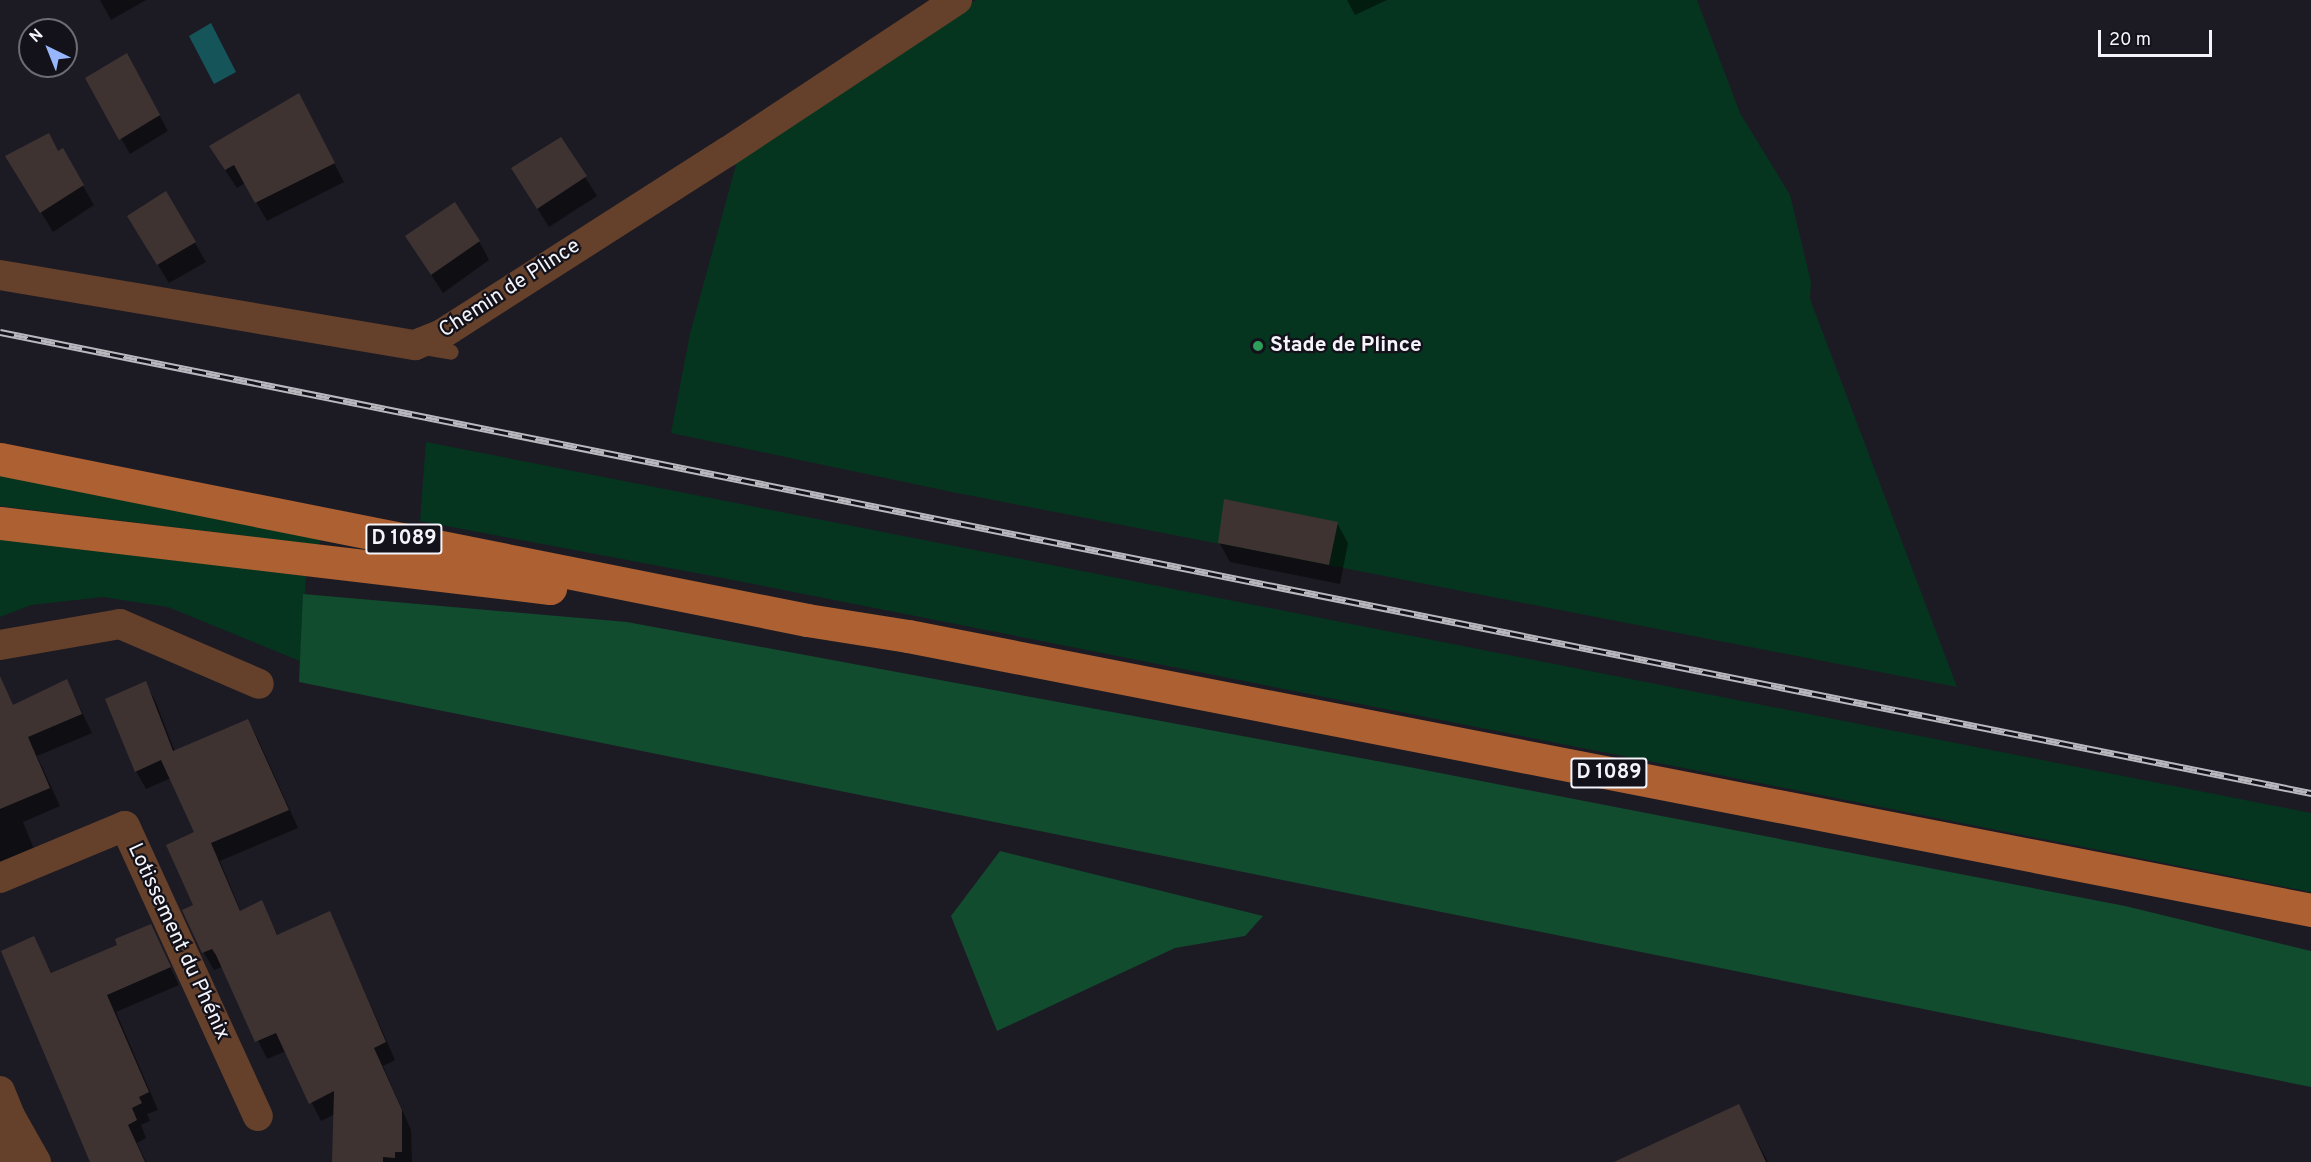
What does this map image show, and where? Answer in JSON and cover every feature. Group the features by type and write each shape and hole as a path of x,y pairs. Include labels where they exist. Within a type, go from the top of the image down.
{"main road":[{"name":"D 1089","path":"0,459 807,620 943,643 2311,910"},
{"name":"D 1089","path":"0,523 807,620"}],"street":[{"name":"Chemin de Plince","path":"0,275 415,345 442,334 591,245 726,152 957,0"},
{"path":"0,645 120,624 258,684"},
{"name":"Lotissement du Phénix","path":"0,878 125,826 258,1116"},
{"path":"5,1104 5,1162"},
{"path":"5,1104 36,1162"}],"lane":[{"path":"415,345 451,352"}],"green space":[{"name":"Stade de Plince","path":"976,0 1697,0 1740,113 1790,195 1811,282 1810,299 1957,687 957,493 671,433 690,334 737,161"},
{"path":"426,442 2311,813 2311,892 723,578 420,521"},
{"path":"0,476 62,485 323,534 319,545 0,506"},
{"path":"0,538 306,576 300,661 168,607 103,597 31,605 0,617"},
{"path":"303,594 627,622 1409,767 2125,906 2311,951 2311,1087 299,682"},
{"path":"1000,851 1263,916 1245,936 1175,948 997,1031 951,916"}],"water":[{"path":"211,23 236,72 214,84 189,36"}],"building":[{"path":"127,53 160,115 119,140 85,78"},
{"path":"299,93 335,163 255,203 234,165 225,170 209,146"},
{"path":"49,133 58,151 63,148 84,185 40,213 5,156"},
{"path":"561,137 587,176 537,209 511,168"},
{"path":"166,191 196,242 157,265 127,216"},
{"path":"455,202 480,241 431,275 405,236"},
{"path":"1224,499 1338,522 1329,565 1218,543"},
{"path":"0,676 13,705 67,679 82,714 28,737 50,788 0,809"},
{"path":"146,681 173,751 248,719 289,810 211,843 240,911 262,900 277,935 330,911 386,1042 374,1048 402,1110 402,1152 395,1152 395,1158 383,1157 383,1162 332,1162 334,1091 309,1104 276,1033 255,1042 216,955 212,949 202,953 182,910 193,905 166,845 194,832 161,760 135,772 105,699"},
{"path":"151,924 171,967 107,995 149,1092 139,1097 142,1103 132,1108 137,1120 128,1125 145,1162 90,1162 1,951 34,936 51,973 117,945 115,939"},
{"path":"1739,1104 1766,1162 1614,1162"}],"railway":[{"path":"0,332 2311,793"}],"place":[{"name":"Stade de Plince","path":"1258,346"}]}
